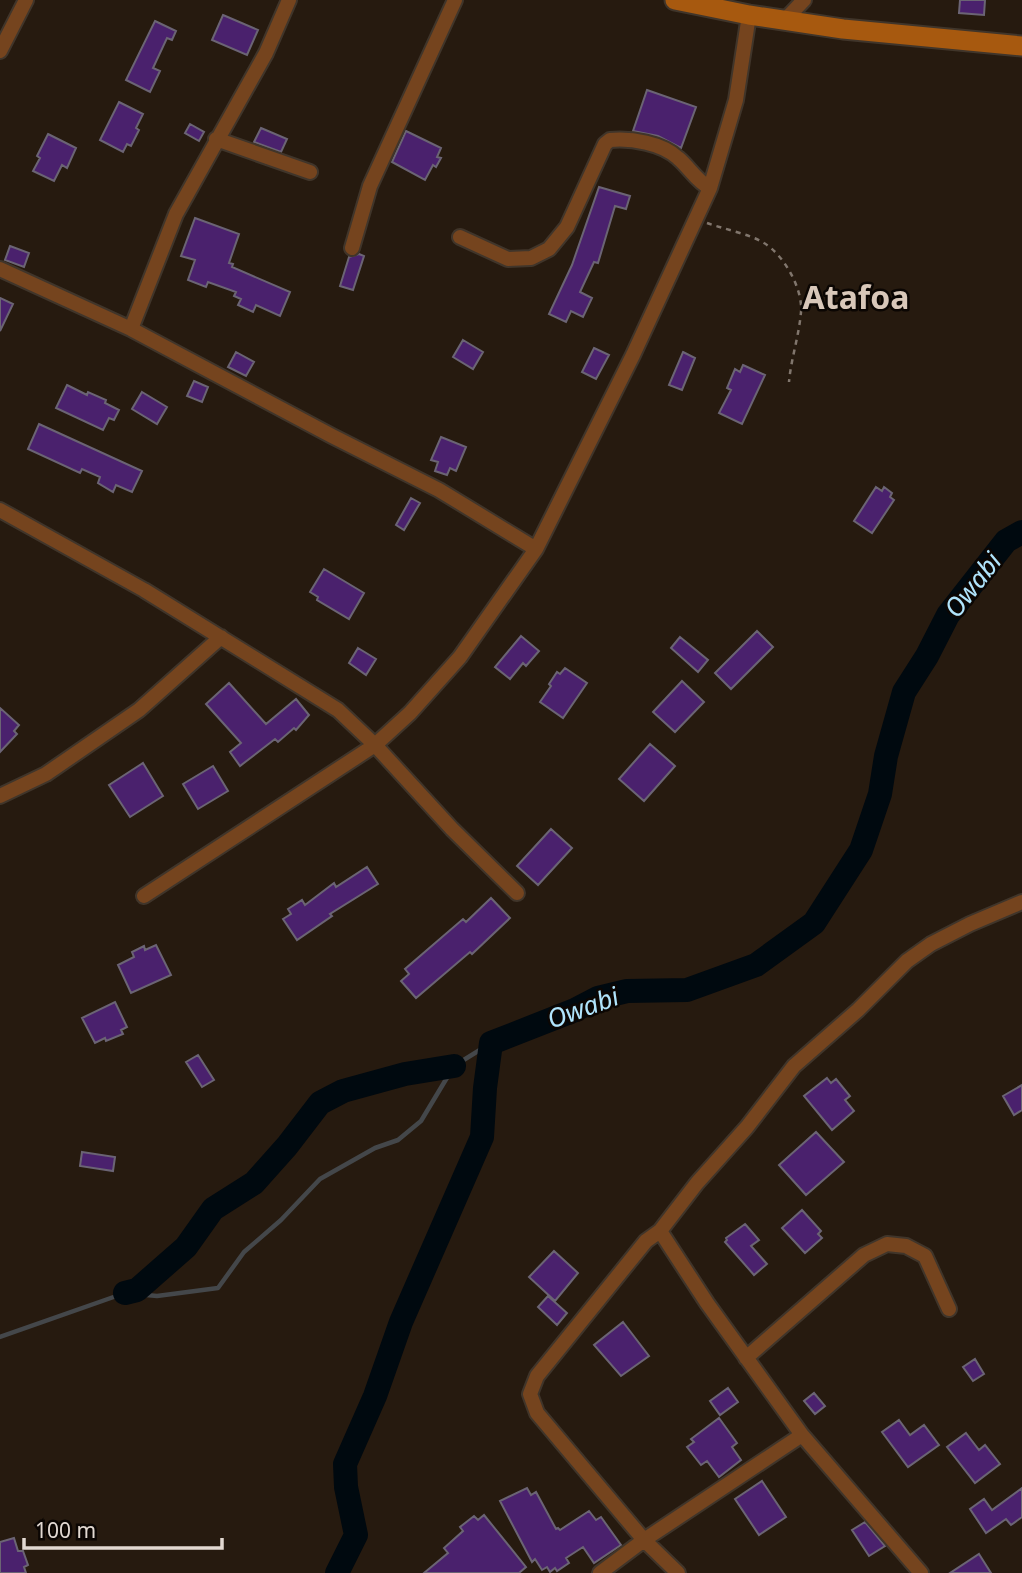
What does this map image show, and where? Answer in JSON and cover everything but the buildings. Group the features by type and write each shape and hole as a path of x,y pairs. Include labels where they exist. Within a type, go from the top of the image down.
{"main road":[{"path":"675,0 749,15 843,29 1022,46"}],"street":[{"path":"0,51 26,0"},
{"path":"131,328 176,214 266,53 289,0"},
{"path":"352,248 370,186 455,0"},
{"path":"785,20 804,0"},
{"path":"144,896 375,745 410,713 460,657 536,549 633,355 710,188 736,100 749,15"},
{"path":"216,139 310,172"},
{"path":"460,237 508,259 531,258 549,249 567,227 605,144 610,139 656,145 667,150 710,188"},
{"path":"0,269 131,328 439,490 536,549"},
{"path":"0,510 144,590 338,710 375,745 452,829 517,892"},
{"path":"0,796 46,774 139,710 221,637"},
{"path":"678,1573 645,1540 537,1413 530,1394 537,1376 646,1241 660,1231 697,1183 747,1127 794,1066 858,1010 907,961 931,944 1022,902"},
{"path":"660,1231 802,1435 921,1573"},
{"path":"747,1358 864,1255 887,1244 906,1246 925,1256 949,1309"},
{"path":"600,1573 802,1435"}],"path":[{"path":"695,219 764,243 783,262 800,292 801,313 791,358 789,382"}],"waterway":[{"name":"Owabi","path":"337,1573 356,1535 346,1487 345,1464 375,1396 401,1322 482,1137 491,1043 575,1010 598,998 627,991 687,990 756,965 814,923 861,850 880,794 886,756 904,692 927,656 948,615 1006,541 1022,532"},
{"path":"0,1337 125,1293 157,1296 218,1288 244,1252 281,1220 320,1179 375,1148 398,1140 421,1121 454,1066 491,1043"},
{"path":"125,1293 137,1290 186,1247 213,1209 254,1183 320,1103 343,1091 405,1074 454,1066"}],"district":[{"name":"Atafoa","path":"856,298"}]}
